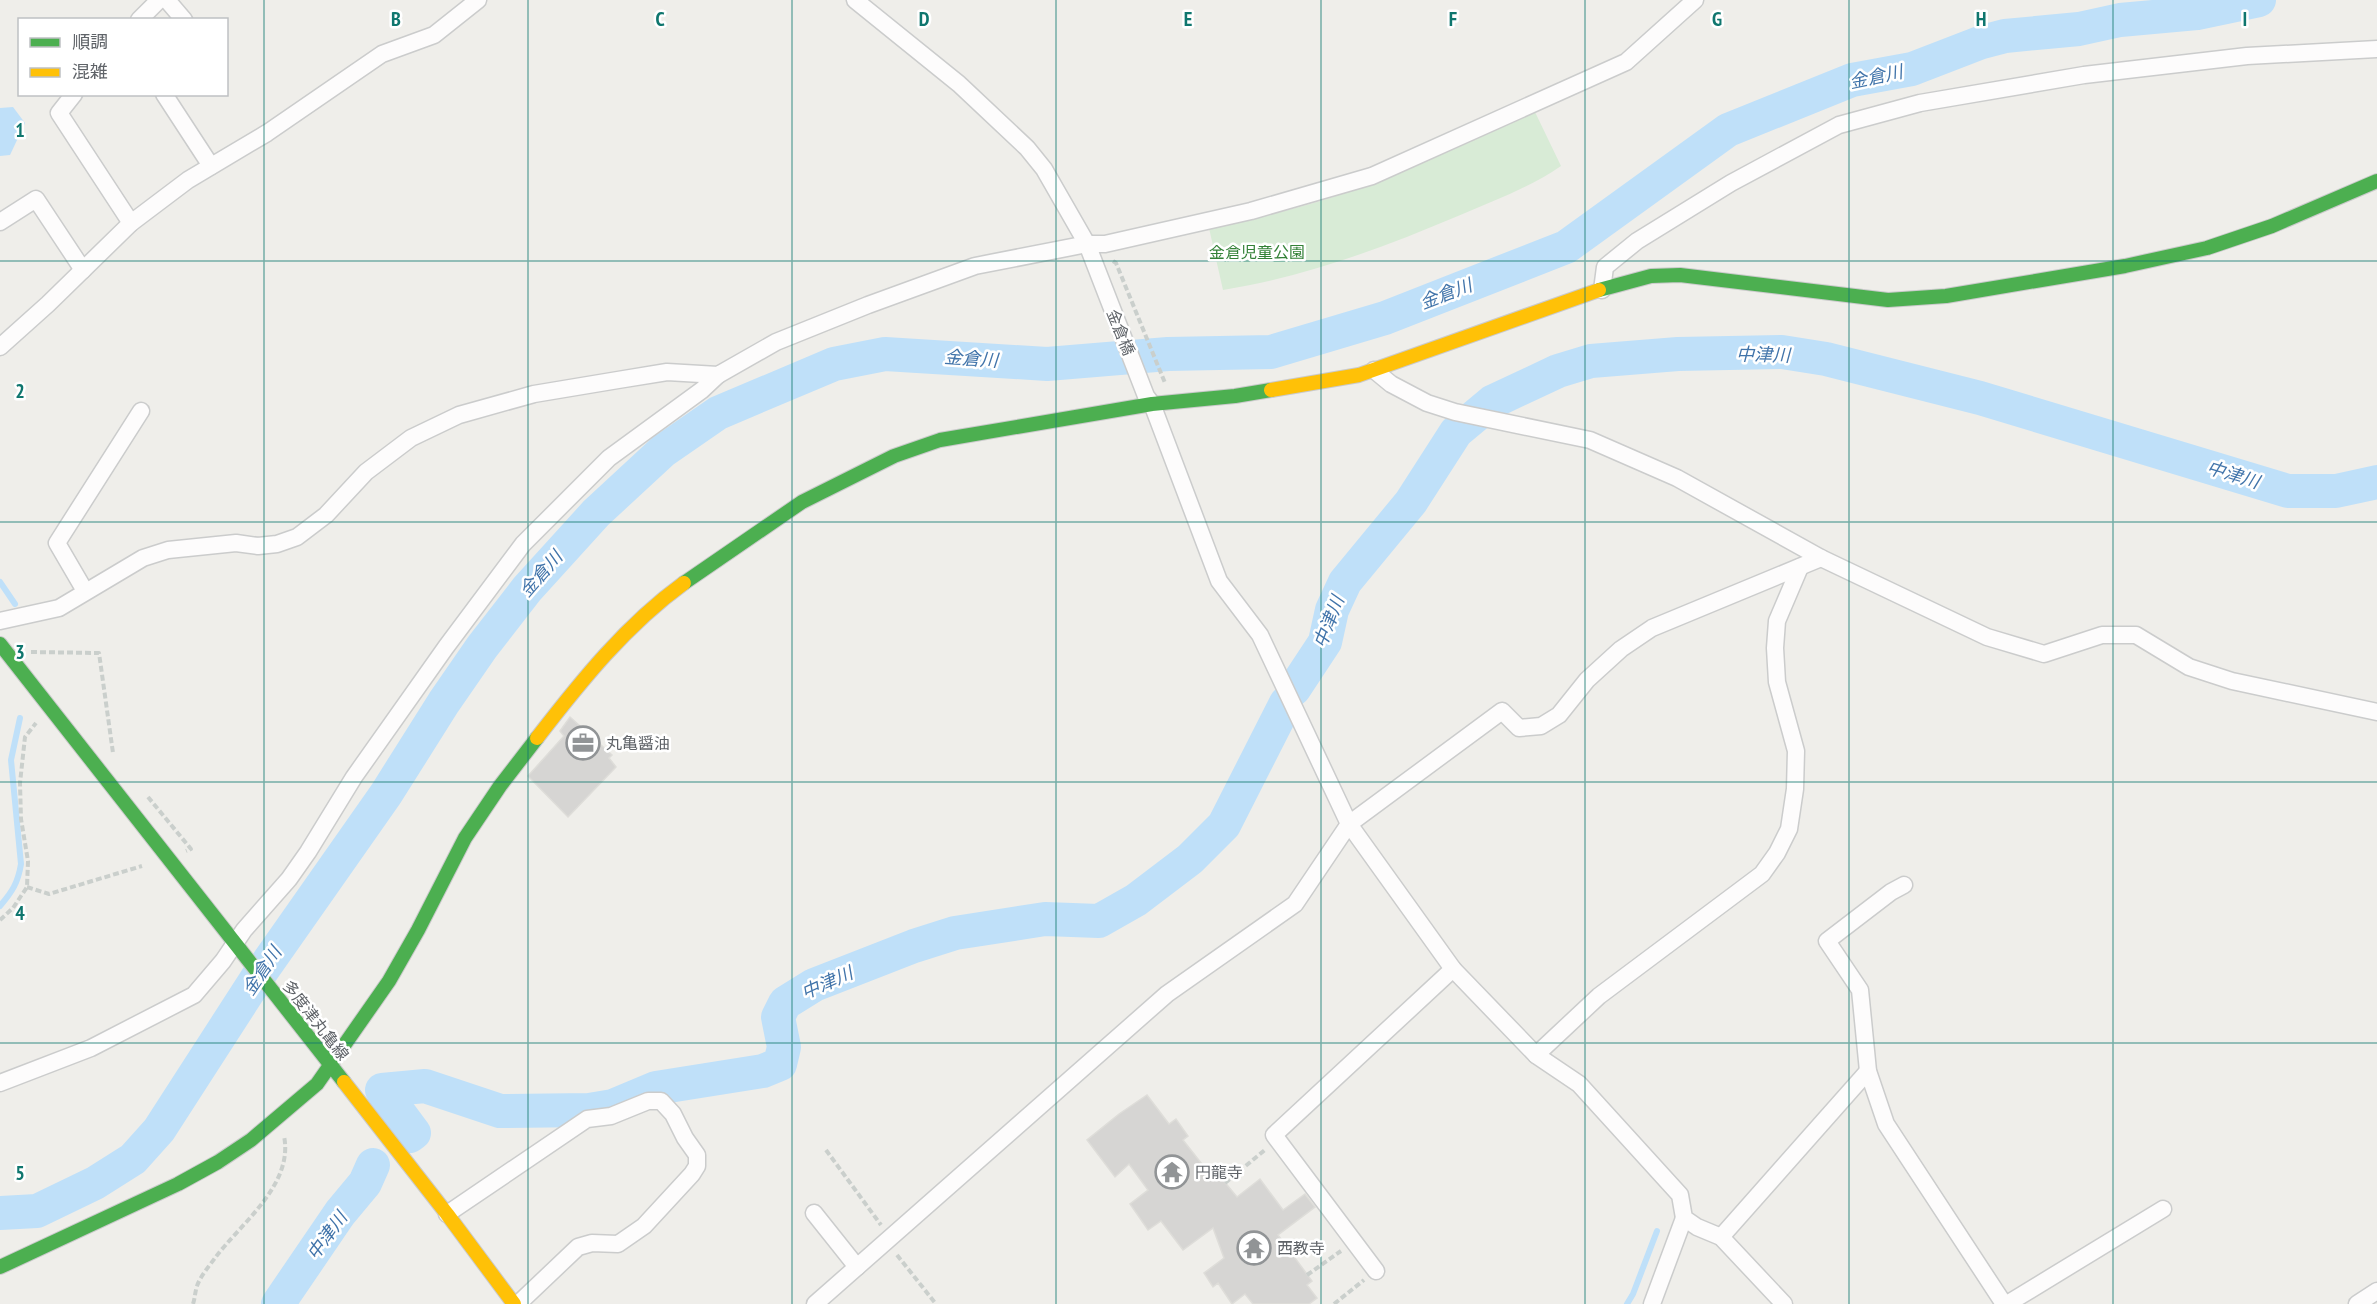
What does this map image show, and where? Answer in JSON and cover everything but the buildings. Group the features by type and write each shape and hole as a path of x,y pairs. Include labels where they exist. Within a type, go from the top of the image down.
{"street":[{"path":"142,18 159,0"},
{"path":"167,0 182,18"},
{"path":"0,347 131,223 188,180 267,133 382,54 434,35 478,0"},
{"name":"金倉橋","path":"855,0 958,84 1027,148 1044,170 1087,244 1152,404 1219,581 1260,635 1349,824 1453,969 1536,1055 1579,1084 1680,1195 1684,1218"},
{"path":"0,1083 91,1048 194,995 224,961 234,942 289,879 354,777 446,647 523,544 609,458 702,390 718,375 776,342 975,266 1087,244 1105,244 1251,211 1372,176 1626,62 1695,0"},
{"path":"1602,290 1605,267 1637,241 1731,183 1839,124 1920,103 2084,75 2247,56 2377,49"},
{"path":"72,96 59,113 131,223"},
{"path":"165,96 211,166"},
{"path":"0,1267 198,1173 251,1140 317,1084 388,981 418,930 465,838 500,786 576,688 642,615 682,584 802,502 894,456 940,440 1152,404 1281,389 1359,375 1602,290 1652,276 1680,275 1888,300 1923,300 1980,292 2207,248 2244,236 2377,181"},
{"path":"0,222 36,199 83,270"},
{"path":"1374,370 1391,384 1427,403 1455,412 1590,440 1677,478 1821,558 1987,638 2044,654 2102,635 2136,634 2189,667 2232,681 2377,712"},
{"path":"0,621 59,608 143,558 168,550 236,543 258,546 278,544 297,537 326,515 366,472 411,438 459,415 534,394 667,372 718,375"},
{"path":"85,591 57,543 141,411"},
{"path":"815,1304 1167,994 1295,904 1349,824 1502,711 1519,728 1541,726 1559,715 1587,680 1621,649 1652,628 1821,558"},
{"path":"1536,1055 1599,996 1762,874 1778,853 1789,829 1795,789 1796,751 1777,682 1775,648 1777,621 1800,567"},
{"name":"多度津丸亀線","path":"0,644 447,1214 512,1303"},
{"path":"1904,885 1891,892 1827,940 1860,990 1868,1071 1886,1124 2006,1304 2163,1209"},
{"path":"1376,1271 1274,1135 1453,969"},
{"path":"1721,1237 1868,1071"},
{"path":"447,1214 587,1119 611,1116 648,1101 661,1101 667,1105 697,1155 698,1161 692,1174 644,1226 618,1244 592,1243 578,1246 512,1303"},
{"path":"814,1213 856,1267"},
{"path":"1652,1304 1684,1218 1697,1227 1721,1237 1784,1304"},
{"path":"2357,1304 2377,1291"}],"path":[{"path":"1116,263 1167,387"},
{"path":"28,652 99,653 112,752 119,761"},
{"path":"0,920 13,908 27,887 28,861 21,819 20,783 25,737 49,708"},
{"path":"148,796 191,849 185,851"},
{"path":"27,887 49,894 142,866"},
{"path":"193,1304 197,1285 215,1258 266,1199 277,1180 285,1156 285,1138 276,1119"},
{"path":"1225,1183 1277,1139"},
{"path":"1307,1275 1354,1242"},
{"path":"1334,1304 1376,1271"}],"green space":[{"name":"金倉児童公園","path":"1535,112 1561,166 1536,181 1511,194 1372,250 1284,277 1223,290 1209,228 1298,208 1350,191 1420,164"}],"water":[{"path":"13,107 25,123 10,155 0,156 0,108"}],"waterway":[{"name":"金倉川","path":"0,1213 37,1211 95,1183 133,1159 159,1130 259,975 386,794 444,702 482,647 527,589 596,513 663,451 718,413 834,364 885,354 1047,364 1168,354 1271,352 1385,318 1566,247 1728,130 1852,80 1912,69 1982,42 2005,36 2079,29 2120,20 2197,13 2259,0"},
{"name":"中津川","path":"1294,689 1325,642 1332,610 1345,582 1411,502 1456,432 1492,402 1558,371 1591,361 1678,354 1782,352 1826,359 1980,398 2288,491 2336,491 2377,482"},
{"path":"0,582 15,604"},
{"name":"中津川","path":"410,1136 414,1133 382,1090 425,1086 500,1111 589,1110 613,1106 656,1088 763,1071 780,1064 784,1047 778,1017 785,1003 814,985 914,946 955,933 1045,919 1099,921 1136,900 1190,859 1224,825 1286,703"},
{"path":"0,906 14,887 21,864 11,760 20,718"},
{"name":"中津川","path":"278,1304 340,1213 365,1183 373,1165"},
{"path":"1627,1304 1657,1231"}],"traffic: fast":[{"path":"1599,290 1651,276 1680,275 1888,300 1946,296 2125,266 2207,248 2272,226 2377,181"},
{"path":"684,583 802,502 894,456 940,440 1152,404 1271,390"},
{"path":"0,644 344,1082"},
{"path":"0,1267 178,1184 218,1162 251,1140 317,1084 389,981 465,838 500,786 537,738"}],"traffic: slow":[{"path":"1271,390 1359,375 1599,290"},
{"path":"537,738 605,655 643,617 684,583"},
{"path":"344,1082 514,1304"}],"place":[{"name":"丸亀醤油","path":"583,743"},
{"name":"円龍寺","path":"1172,1172"},
{"name":"西教寺","path":"1254,1248"}]}
